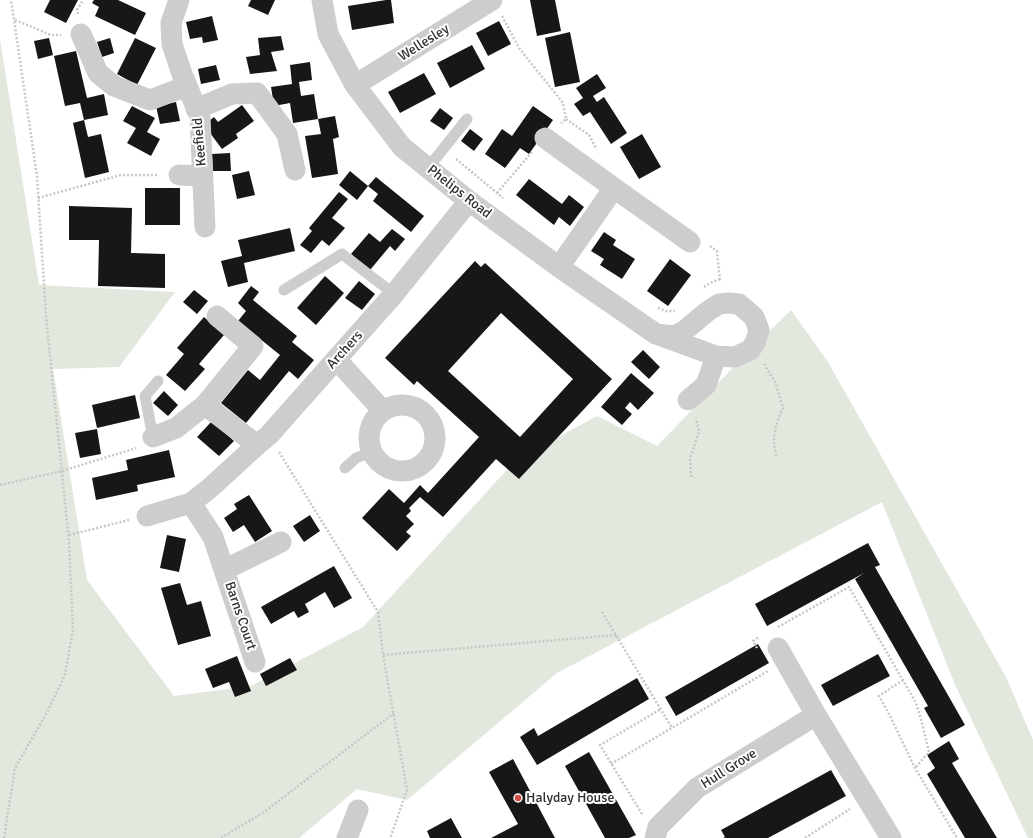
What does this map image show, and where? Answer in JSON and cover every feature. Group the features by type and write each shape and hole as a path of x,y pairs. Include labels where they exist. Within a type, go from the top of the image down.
{"street":[{"name":"Keefield","path":"179,0 171,23 172,44 200,117 205,226"},
{"name":"Phelips Road","path":"322,0 328,34 355,85 402,147 470,201 559,267 656,334"},
{"name":"Wellesley","path":"355,85 497,7"},
{"path":"80,34 98,73 114,86 150,100 187,86"},
{"name":"Keefield","path":"196,108 232,94 257,93 287,134 295,170"},
{"path":"545,138 690,242"},
{"name":"Keefield","path":"179,175 202,176"},
{"path":"559,267 614,188"},
{"name":"Archers","path":"263,440 394,294 470,201"},
{"path":"728,303 739,304 754,317 759,330 755,343 750,350 735,357 716,356 656,334 676,336 719,304 728,303"},
{"path":"153,437 176,428 205,405 254,346 217,316"},
{"path":"688,400 706,385 716,356"},
{"path":"336,360 383,411"},
{"path":"147,516 191,503 210,488 263,440 205,405"},
{"path":"403,405 414,407 423,412 430,420 436,440 433,451 428,460 420,467 409,471 398,472 386,468 377,461 371,452 368,440 370,429 375,419 383,411 393,406 403,405"},
{"name":"Barns Court","path":"191,503 214,537 255,662"},
{"name":"Barns Court","path":"224,570 281,542"},
{"path":"774,647 891,838"},
{"name":"Hull Grove","path":"656,837 658,827 697,788 816,715"},
{"path":"347,838 358,810"}],"lane":[{"path":"428,168 467,119"},
{"path":"284,290 342,254 394,294"},
{"path":"153,437 145,396 158,382"},
{"path":"345,468 356,458 371,452"}],"path":[{"path":"4,838 15,768 45,716 65,675 73,629 69,535 46,316 37,176 11,0"},
{"path":"497,7 519,48 563,103 566,119 545,138 497,193"},
{"path":"14,20 51,35 80,34"},
{"path":"38,198 121,175 179,175"},
{"path":"690,242 700,239 717,251 720,280 719,304"},
{"path":"750,350 766,366 775,382 783,408 778,420 774,442 776,458"},
{"path":"688,400 696,418 699,430 690,460 691,477"},
{"path":"0,485 62,471 153,443 153,437"},
{"path":"263,440 378,612 383,655 407,790 391,837"},
{"path":"69,535 147,516"},
{"path":"611,764 672,728 849,587 916,703 929,752 915,768"},
{"path":"602,612 672,728"},
{"path":"383,655 616,635"},
{"path":"760,637 753,641 774,647"},
{"path":"903,680 878,696 889,714 915,768 957,838"},
{"path":"656,837 600,745 661,709"},
{"path":"221,838 264,812 394,714"},
{"path":"805,838 867,798"}],"shaded area":[{"path":"0,39 39,285 175,292 119,367 53,369 87,580 174,696 251,686 363,627 515,461 597,416 657,446 791,310 828,362 1006,677 1033,740 1033,838 1028,838 956,687 882,502 557,673 407,800 357,789 299,838 0,838"}],"building":[{"path":"50,0 78,0 66,23 44,12"},
{"path":"94,0 118,0 146,13 135,35 95,16 99,7 92,3"},
{"path":"251,0 275,0 268,15 248,6"},
{"path":"391,0 394,23 352,30 348,6"},
{"path":"530,0 555,0 561,31 537,36"},
{"path":"212,16 218,40 203,43 202,37 190,39 186,22"},
{"path":"499,21 511,44 488,56 476,33"},
{"path":"570,32 580,82 555,87 545,38"},
{"path":"281,36 284,50 271,52 277,71 250,74 246,57 260,55 258,38"},
{"path":"49,38 53,55 38,59 34,41"},
{"path":"110,38 114,53 102,57 97,42"},
{"path":"135,38 156,48 137,85 117,74"},
{"path":"472,45 485,69 450,88 437,63"},
{"path":"76,51 87,98 104,94 108,115 84,120 80,103 65,106 54,56"},
{"path":"310,62 312,80 299,82 301,96 314,94 318,119 293,123 290,103 274,106 271,87 292,84 290,65"},
{"path":"216,65 220,80 201,84 198,69"},
{"path":"424,73 436,94 400,113 388,92"},
{"path":"597,74 606,88 593,96 597,102 604,97 627,133 611,144 590,112 583,116 574,104 583,98 576,88"},
{"path":"176,102 180,121 160,124 156,106"},
{"path":"242,105 254,121 236,134 238,138 222,149 204,125 214,117 218,122"},
{"path":"132,106 155,118 147,132 160,139 151,156 127,143 136,128 123,121"},
{"path":"533,106 553,120 529,154 520,148 505,168 485,154 502,129 512,136"},
{"path":"440,108 453,118 444,130 430,121"},
{"path":"335,116 339,137 333,139 338,174 312,178 305,136 321,134 318,119"},
{"path":"84,120 88,137 101,134 109,172 85,178 73,123"},
{"path":"470,129 483,139 474,151 461,141"},
{"path":"642,134 661,167 639,179 620,147"},
{"path":"230,153 231,171 213,171 212,154"},
{"path":"249,171 255,195 237,199 232,175"},
{"path":"350,171 368,186 357,200 339,185"},
{"path":"376,177 424,216 411,232 373,201 378,194 368,186"},
{"path":"529,179 562,204 569,195 584,207 570,226 559,217 554,225 516,195"},
{"path":"145,188 180,188 180,225 145,225"},
{"path":"339,192 348,199 332,218 345,228 329,246 322,240 311,253 300,245 312,231 309,228"},
{"path":"69,206 132,208 131,253 165,254 165,288 98,286 99,240 69,240"},
{"path":"290,228 295,251 244,263 248,282 228,287 221,261 242,256 238,240"},
{"path":"392,229 405,239 395,251 390,246 370,270 351,254 369,233 380,242"},
{"path":"604,232 616,240 613,245 635,259 622,279 600,265 604,259 591,251"},
{"path":"670,259 691,275 668,306 647,291"},
{"path":"475,261 481,267 485,263 612,379 519,479 496,459 443,517 420,497 409,508 411,511 406,516 414,524 406,532 411,536 397,551 362,518 389,489 404,503 420,485 428,493 479,437 417,381 414,385 385,358","holes":["501,313 573,379 520,437 448,371"]},
{"path":"325,276 344,293 316,325 297,308"},
{"path":"359,281 375,294 362,310 345,298"},
{"path":"251,286 259,292 253,300 297,336 292,342 314,360 298,379 289,371 246,423 221,403 248,370 260,380 280,355 238,321 246,311 238,303"},
{"path":"194,290 208,301 197,314 183,302"},
{"path":"204,317 224,335 199,364 205,369 185,391 166,375 184,354 177,348"},
{"path":"643,350 660,367 649,379 631,362"},
{"path":"631,373 654,393 638,410 630,402 625,408 632,414 622,425 601,407"},
{"path":"164,391 178,405 168,416 153,403"},
{"path":"135,395 140,418 97,428 92,405"},
{"path":"212,421 234,441 219,456 197,437"},
{"path":"97,429 101,454 80,458 75,433"},
{"path":"169,450 175,477 137,485 138,491 96,500 92,478 128,470 126,460"},
{"path":"249,495 272,531 255,542 244,525 233,532 224,518 237,509 234,504"},
{"path":"310,515 320,531 304,542 293,526"},
{"path":"167,535 186,539 179,572 160,568"},
{"path":"868,543 880,565 875,567 965,725 941,738 924,708 928,706 855,579 864,573 767,626 755,604"},
{"path":"334,566 352,598 334,608 325,592 305,604 309,612 298,618 294,611 271,624 261,607"},
{"path":"180,583 187,605 201,601 211,636 178,645 161,588"},
{"path":"758,644 769,663 676,716 665,697"},
{"path":"878,654 890,676 833,706 821,685"},
{"path":"237,656 251,691 235,697 229,682 213,688 205,669"},
{"path":"290,658 297,670 266,686 260,674"},
{"path":"637,678 649,699 537,765 520,737 534,728 538,736"},
{"path":"949,741 959,759 952,763 997,838 965,838 927,774 935,768 927,755"},
{"path":"589,752 636,835 629,838 605,838 565,766"},
{"name":"Halyday House","path":"513,759 555,838 491,838 518,824 489,772"},
{"path":"831,770 846,796 768,838 723,838 725,837 721,830"},
{"path":"451,818 462,838 430,838 427,831"}],"place":[{"name":"Halyday House","path":"518,798"}]}
